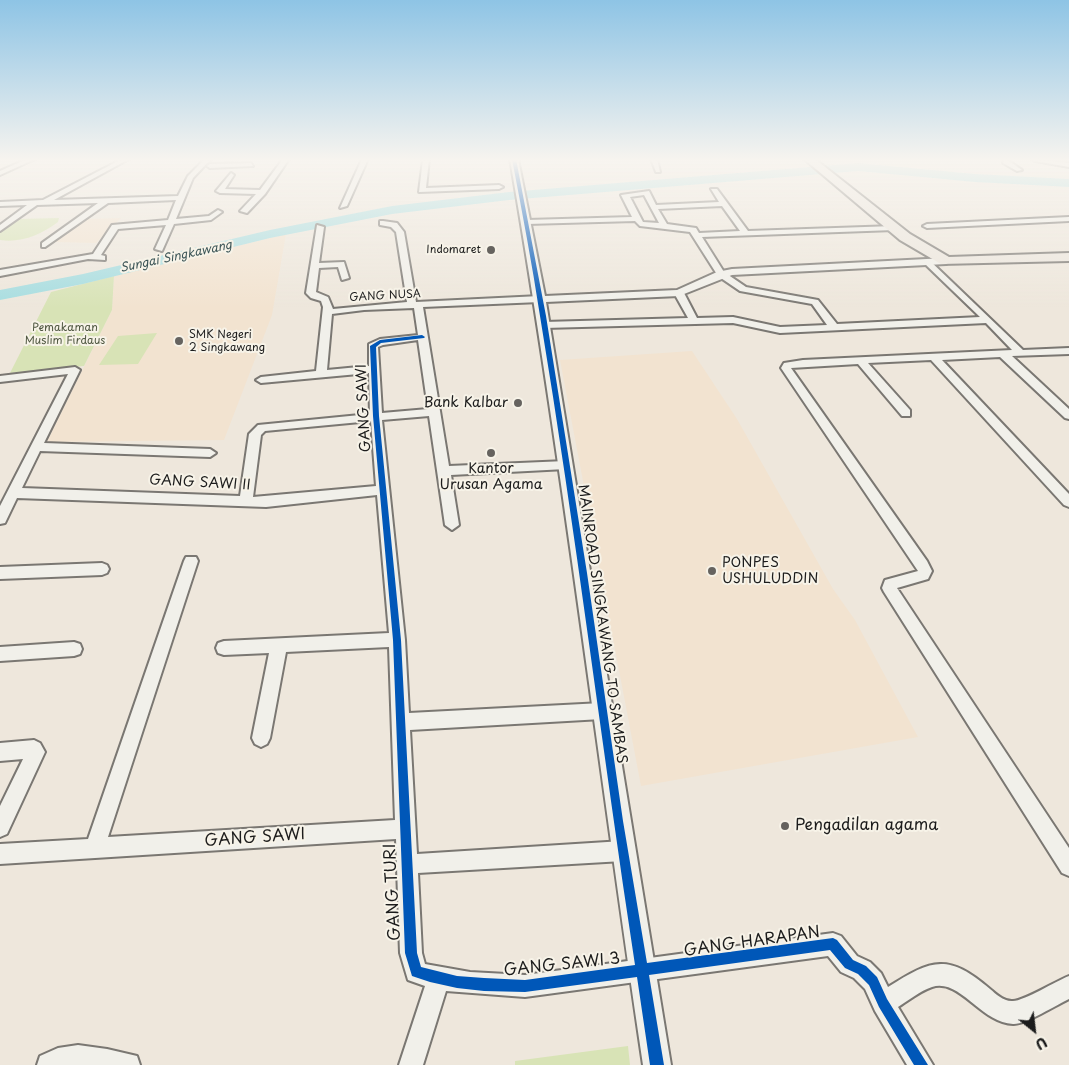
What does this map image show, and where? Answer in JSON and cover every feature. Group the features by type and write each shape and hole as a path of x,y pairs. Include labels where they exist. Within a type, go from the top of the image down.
{"highway":[{"path":"871,209 915,244 946,261 1069,258"}],"street":[{"path":"0,229 31,209"},
{"path":"45,245 95,209"},
{"path":"159,249 175,209"},
{"name":"MAINROAD SINGKAWANG TO SAMBAS","path":"525,209 566,465 623,852 657,1065"},
{"path":"632,209 637,219 644,226 690,228 698,235 721,274 743,289 815,302 834,327"},
{"path":"654,209 664,226"},
{"path":"728,209 746,233"},
{"path":"0,273 99,257 115,227 170,222 210,221 218,212"},
{"path":"527,222 637,219"},
{"path":"927,226 1069,219"},
{"path":"383,223 394,225 400,232 422,337 452,526"},
{"path":"320,227 312,295 325,299 328,312 321,374"},
{"path":"698,235 894,228"},
{"path":"540,299 679,293 721,274 946,261"},
{"path":"928,262 1020,353"},
{"path":"315,266 341,264 345,278"},
{"path":"679,293 694,321"},
{"name":"GANG NUSA","path":"328,312 415,305 540,299"},
{"path":"544,325 733,320 780,330 988,320"},
{"name":"GANG SAWI","path":"397,640 376,416 373,344 422,337"},
{"path":"1069,351 791,364 786,366 866,488 922,565 925,571 922,575 890,584 889,588 1069,866"},
{"path":"1004,354 1069,416"},
{"path":"934,357 1069,502"},
{"path":"861,361 906,413"},
{"path":"262,380 374,369"},
{"path":"0,379 75,370 38,447 0,519"},
{"path":"246,502 255,434 258,430 376,416 433,412"},
{"path":"38,447 210,453"},
{"path":"443,471 566,465"},
{"name":"GANG SAWI II","path":"14,493 110,494 246,502 292,500 382,490"},
{"path":"96,848 191,561"},
{"path":"0,573 102,569"},
{"path":"224,648 397,640 404,829"},
{"path":"261,738 279,645"},
{"path":"0,654 74,650"},
{"path":"400,722 602,711"},
{"path":"0,752 34,750 35,755 0,827"},
{"name":"GANG SAWI","path":"0,854 404,829"},
{"name":"GANG TURI","path":"404,829 411,953"},
{"path":"418,863 623,852"},
{"name":"GANG HARAPAN","path":"643,970 833,944 849,964 862,970 873,981 883,1003 921,1065"},
{"name":"GANG SAWI 3","path":"411,953 416,972 438,979 475,985 525,986 643,970"},
{"path":"883,1003 933,975 947,974 959,980 996,1009 1006,1013 1015,1012 1069,987"},
{"path":"411,1065 438,979"},
{"path":"49,1065 60,1058 78,1056 128,1065"}],"shaded area":[{"path":"121,218 96,243 54,242 83,219"},
{"name":"SMK Negeri 2 Singkawang","path":"286,234 272,315 224,440 47,442 112,310 114,276"},
{"name":"PONPES USHULUDDIN","path":"692,351 737,419 833,589 855,620 918,737 641,786 560,360"}],"green space":[{"path":"59,218 58,222 51,227 30,237 8,241 0,240 0,231 16,219"},
{"name":"Pemakaman Muslim Firdaus","path":"114,276 112,310 84,366 10,373 51,292"},
{"path":"157,333 138,364 99,365 118,336"},
{"path":"628,1046 630,1065 515,1065 515,1061"}],"waterway":[{"name":"Sungai Singkawang","path":"0,295 83,279 270,234 403,209"}],"cycle path":[{"path":"523,209 543,316 583,573 618,821 657,1065"},
{"path":"422,337 380,342 373,346 376,416 397,640 411,953 416,972 457,982 525,986 833,944 849,964 862,970 873,981 883,1003 921,1065"}],"place":[{"name":"Indomaret","path":"491,250"},
{"name":"SMK Negeri 2 Singkawang","path":"179,341"},
{"name":"Bank Kalbar","path":"518,403"},
{"name":"Kantor Urusan Agama","path":"491,453"},
{"name":"PONPES USHULUDDIN","path":"712,571"},
{"name":"Pengadilan agama","path":"785,826"}]}
